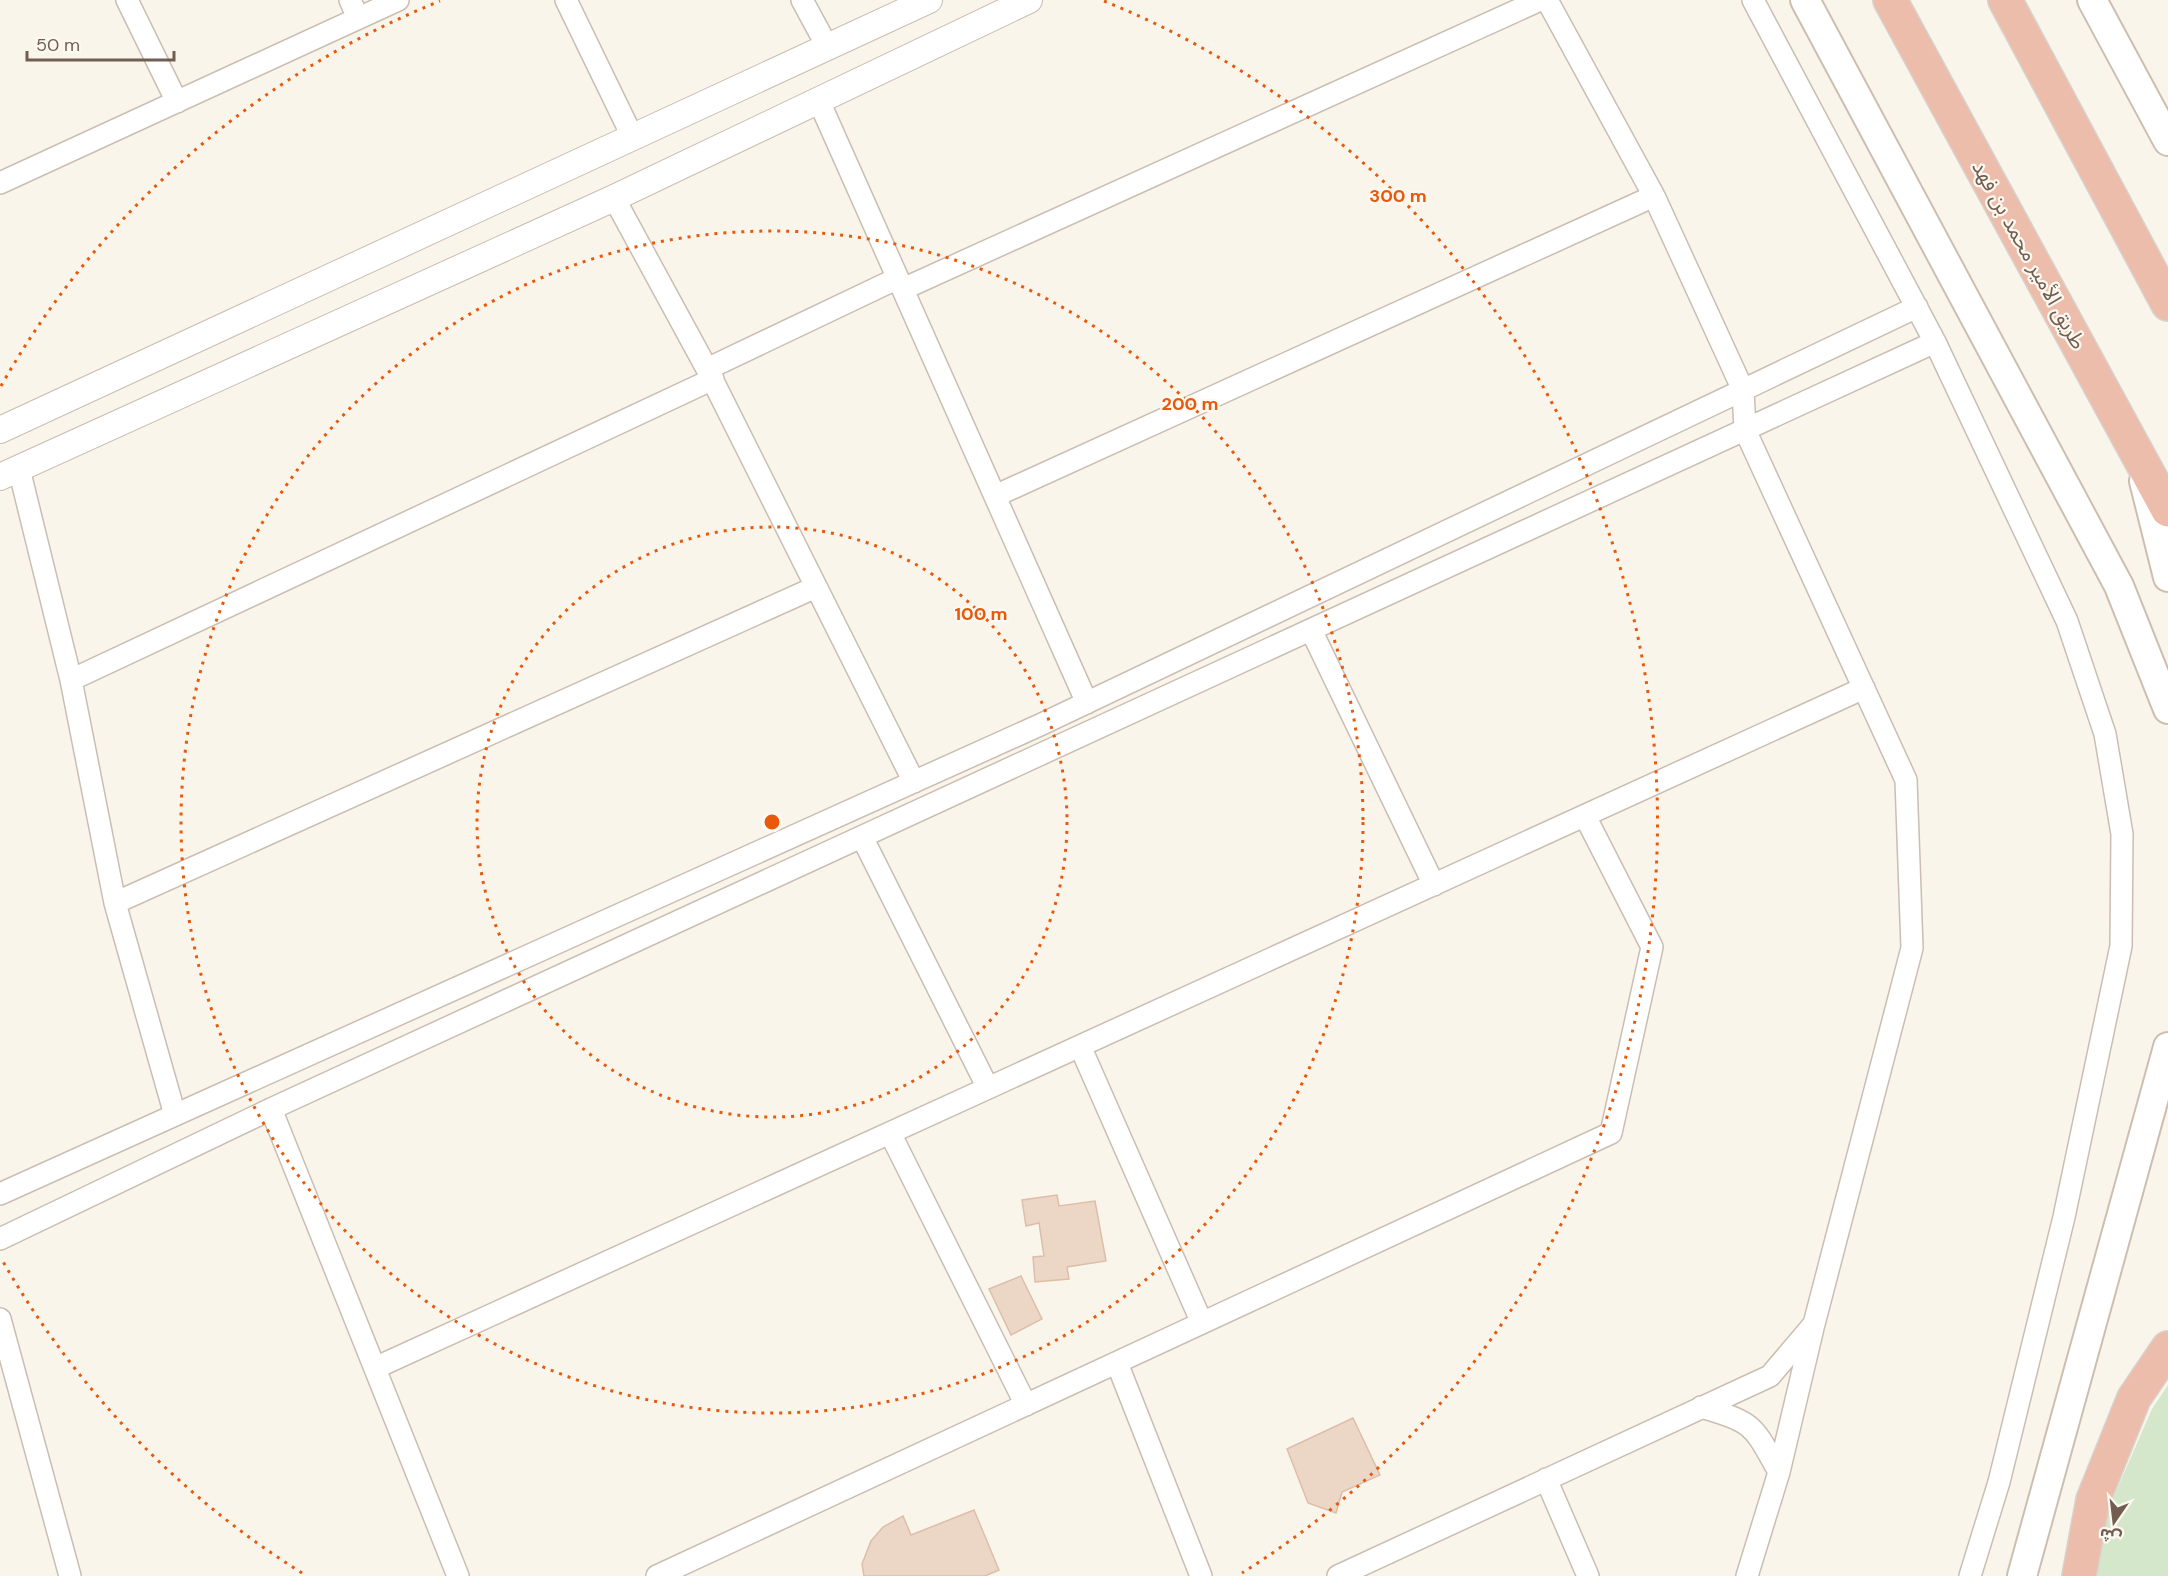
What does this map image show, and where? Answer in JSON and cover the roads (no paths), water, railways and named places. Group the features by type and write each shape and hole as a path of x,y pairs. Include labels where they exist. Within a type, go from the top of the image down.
{"highway":[{"name":"طريق الأمير محمد بن فهد","path":"1890,0 2168,510"},
{"path":"2005,0 2168,304"},
{"path":"2079,1576 2093,1500 2134,1398 2168,1348"}],"main road":[{"path":"1805,0 2119,586 2168,709"},
{"path":"2092,0 2168,141"},
{"path":"2149,269 2168,296"},
{"path":"2138,455 2168,577"},
{"path":"2022,1576 2168,1047"}],"street":[{"path":"127,0 177,102"},
{"path":"0,183 177,102 354,9 398,0"},
{"path":"566,0 633,138"},
{"path":"802,0 828,48"},
{"path":"0,430 929,0"},
{"path":"175,1115 116,903 71,680 10,473 614,198 1029,0"},
{"path":"71,680 900,284 1540,0"},
{"path":"1547,0 1654,196 1743,390 1745,430 1906,780 1912,948 1814,1324 1779,1472 1748,1576"},
{"path":"1754,0 1935,342 2067,621 2105,734 2122,834 2121,946 2064,1217 1999,1482 1970,1576"},
{"path":"818,99 1087,703"},
{"path":"995,496 1654,196"},
{"path":"614,198 710,374 914,782"},
{"path":"0,1194 1087,703 1917,307"},
{"path":"0,1239 271,1109 1935,342"},
{"path":"116,903 816,587"},
{"path":"1311,630 1434,885"},
{"path":"375,1368 1864,688"},
{"path":"657,1576 1611,1133 1652,947 1585,816"},
{"path":"862,837 988,1088"},
{"path":"1080,1046 1202,1323"},
{"path":"271,1109 458,1576"},
{"path":"890,1133 1026,1405"},
{"path":"0,1319 70,1576"},
{"path":"1338,1576 1770,1376 1814,1324"},
{"path":"1117,1363 1201,1576"},
{"path":"1701,1407 1738,1418 1756,1430 1779,1472"},
{"path":"1546,1479 1588,1576"}]}
